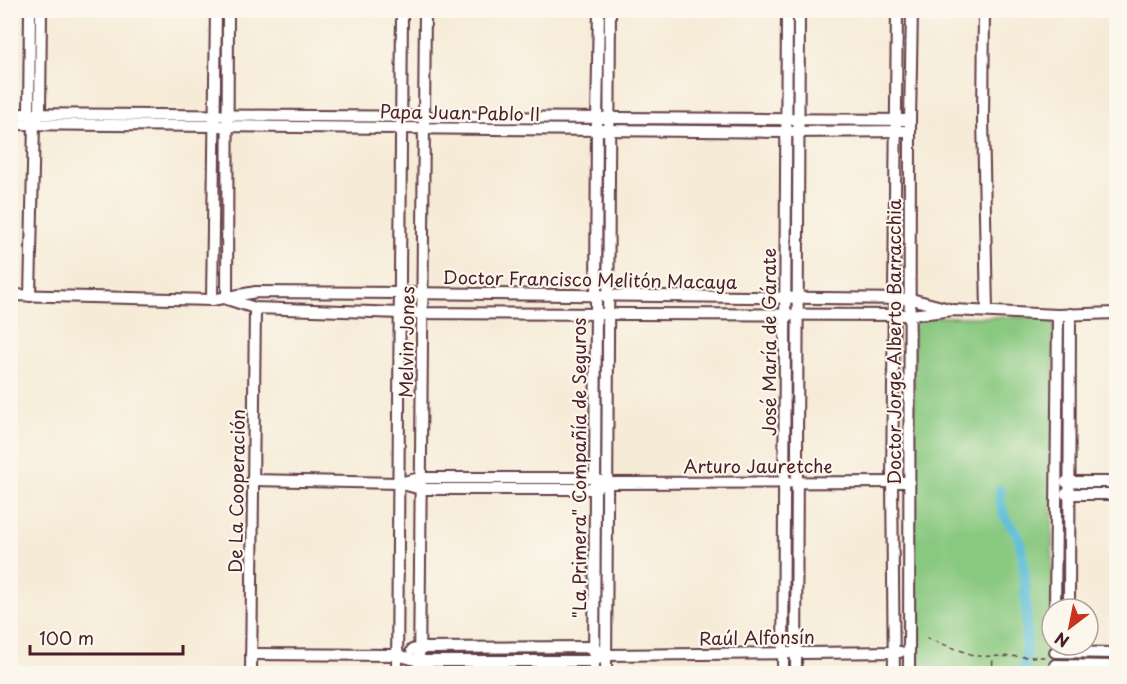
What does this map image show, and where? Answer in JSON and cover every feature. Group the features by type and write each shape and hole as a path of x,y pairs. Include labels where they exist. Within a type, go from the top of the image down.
{"street":[{"path":"30,10 34,117"},
{"path":"30,296 34,117 40,10"},
{"path":"212,300 216,10"},
{"path":"227,299 228,10"},
{"name":"Melvin Jones","path":"397,674 402,10"},
{"name":"Melvin Jones","path":"419,674 425,10"},
{"name":"\"La Primera\" Compañía de Seguros","path":"599,10 606,483 606,674"},
{"name":"\"La Primera\" Compañía de Seguros","path":"602,124 610,10"},
{"name":"José María de Gárate","path":"783,674 787,10"},
{"name":"José María de Gárate","path":"796,674 799,10"},
{"name":"Doctor Jorge Alberto Barracchia","path":"894,674 892,482 897,10"},
{"name":"Doctor Jorge Alberto Barracchia","path":"909,674 912,10"},
{"path":"984,10 983,119 987,310"},
{"name":"Papa Juan Pablo II","path":"10,114 34,117 215,121 910,126"},
{"name":"Papa Juan Pablo II","path":"10,124 34,117"},
{"name":"Doctor Francisco Melitón Macaya","path":"10,295 212,300 255,292 911,299 952,310"},
{"name":"Doctor Francisco Melitón Macaya","path":"227,299 255,308 401,313 911,315 952,310 1058,315 1116,313"},
{"name":"De La Cooperación","path":"251,674 255,308"},
{"name":"\"La Primera\" Compañía de Seguros","path":"594,674 594,483 602,314"},
{"path":"1069,597 1070,314"},
{"path":"1055,597 1058,315"},
{"name":"Arturo Jauretche","path":"252,480 399,483 909,482"},
{"path":"1057,482 1116,482"},
{"path":"1057,494 1116,494"},
{"path":"594,647 606,655"},
{"name":"Raúl Alfonsín","path":"397,655 419,648 594,647"},
{"name":"Raúl Alfonsín","path":"251,654 397,655 419,661 594,661 606,655 909,651"},
{"path":"1100,652 1116,653"},
{"path":"1055,669 1116,666"}],"path":[{"path":"926,638 976,656 1037,657"},
{"path":"992,674 993,656"}],"green space":[{"path":"914,317 1054,317 1052,597 1040,597 1040,657 1051,657 1051,673 913,674"}],"waterway":[{"path":"1000,490 1002,510 1018,536 1021,546 1026,628 1022,674"}]}
